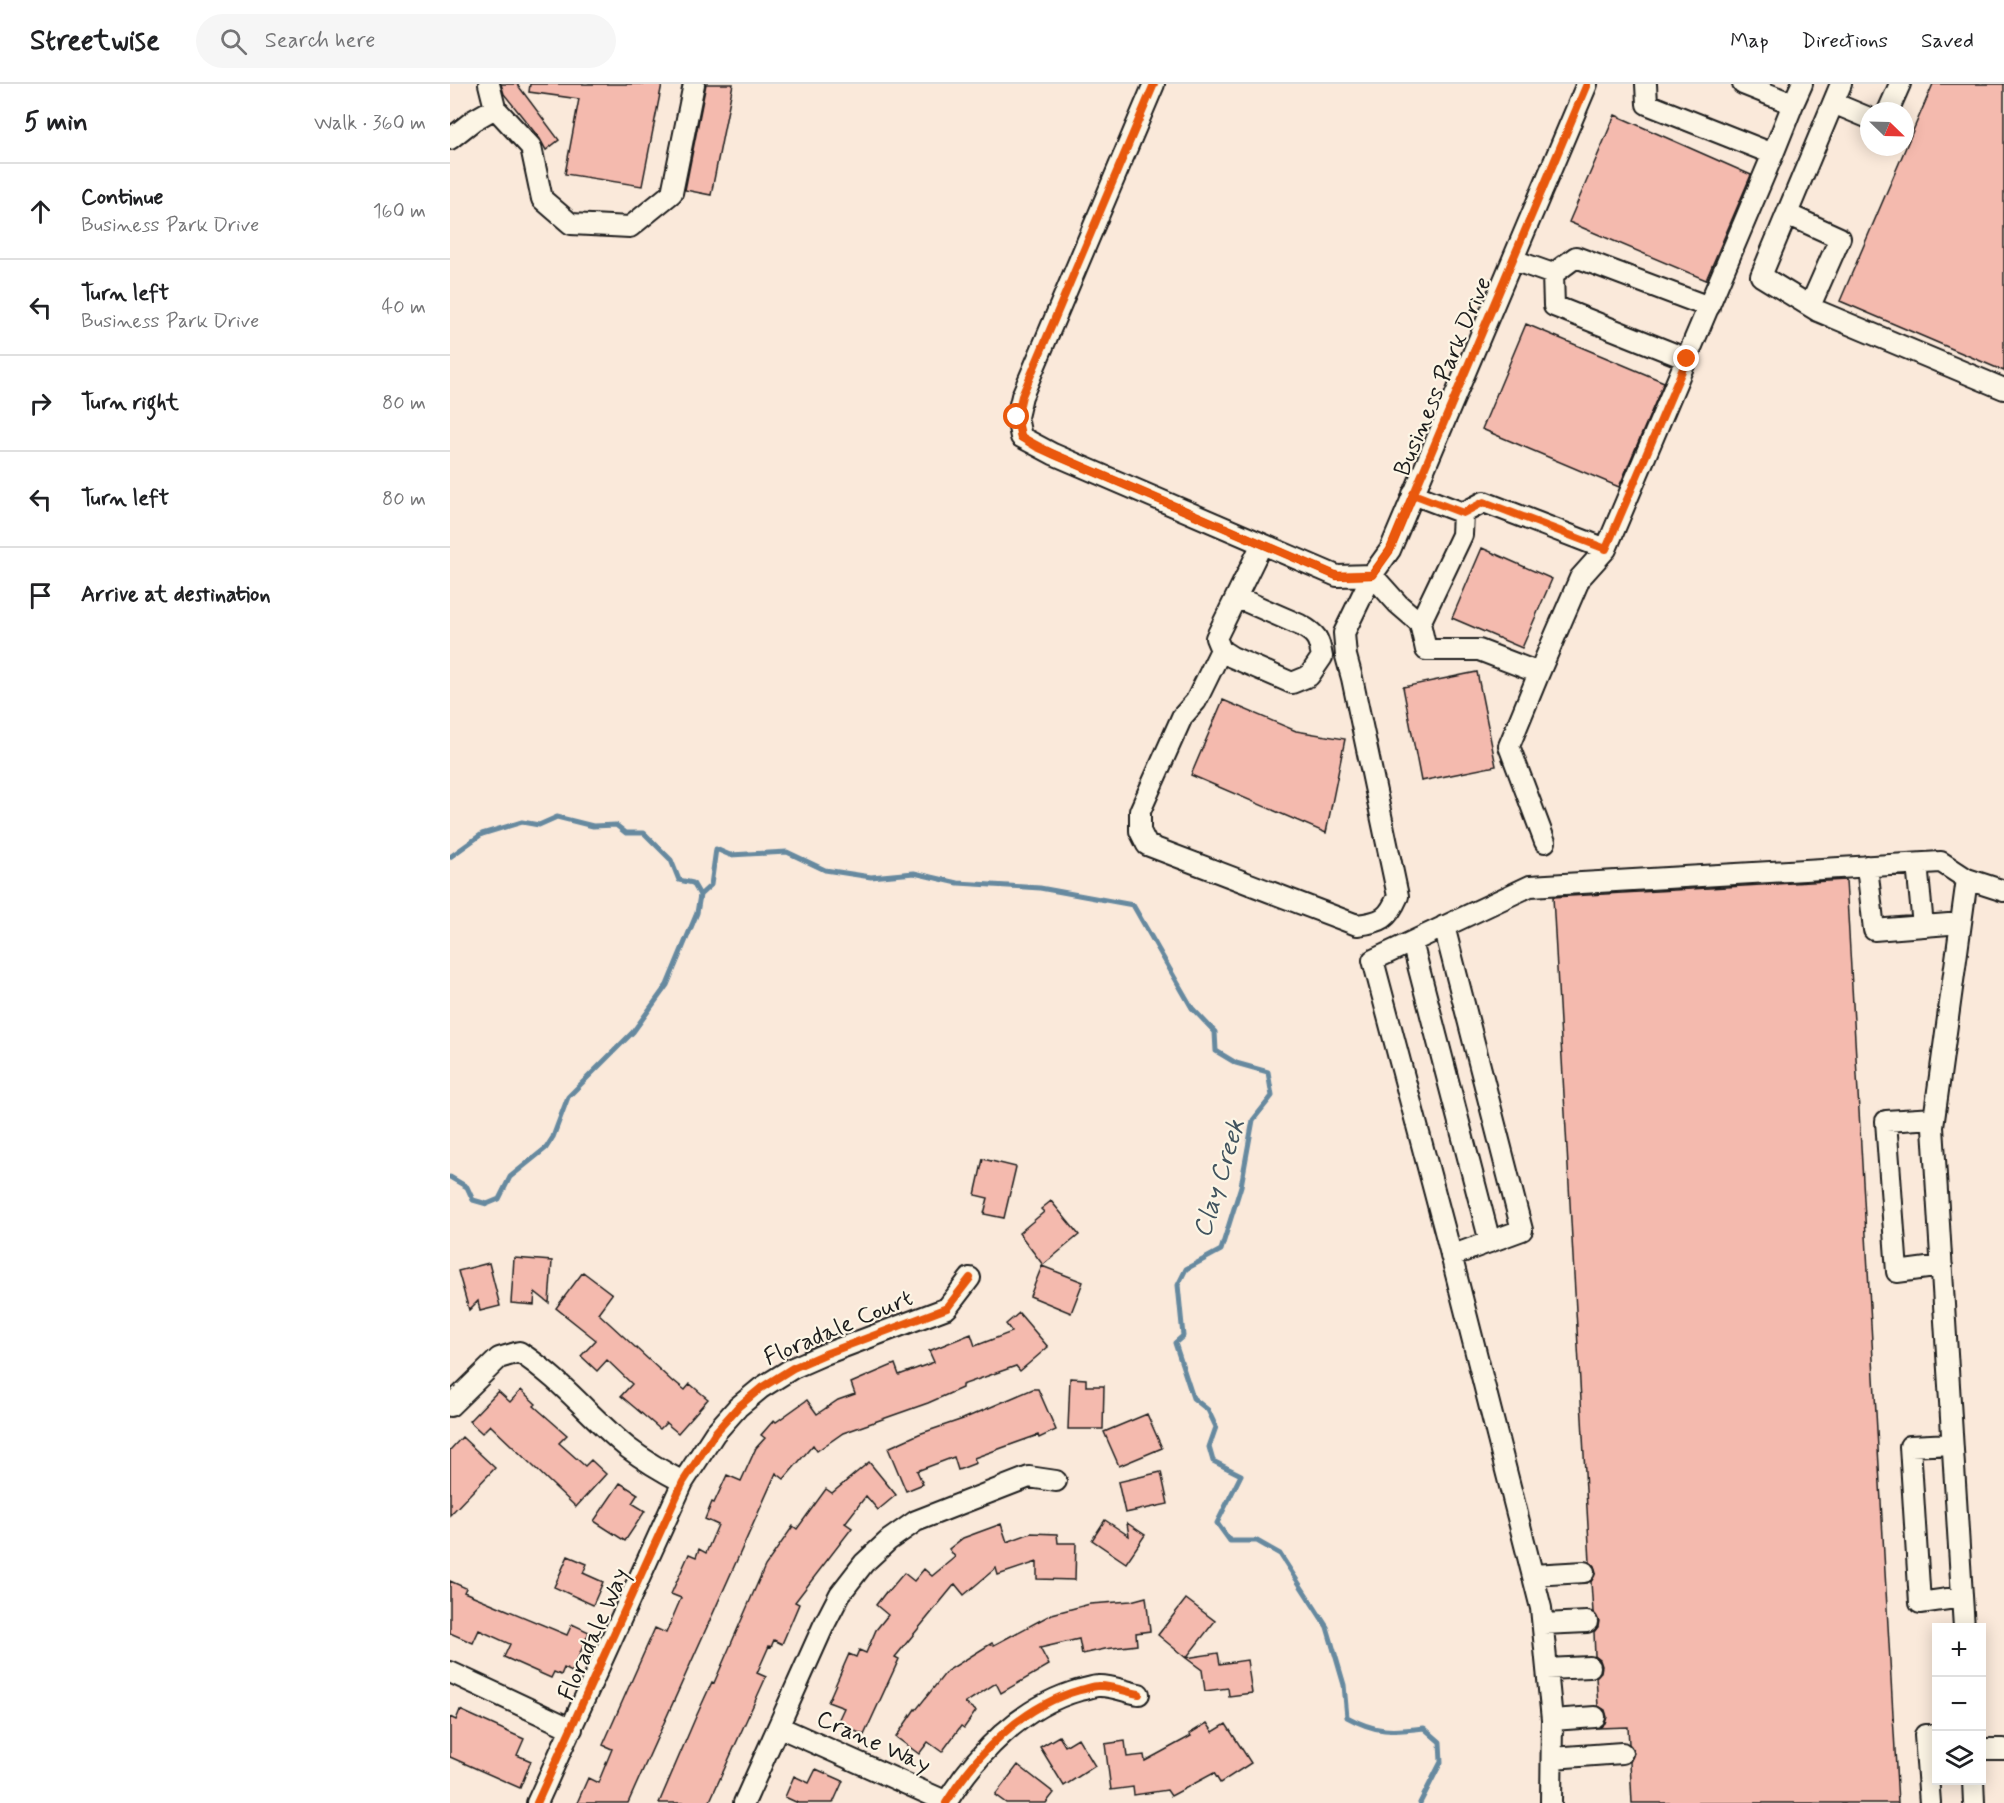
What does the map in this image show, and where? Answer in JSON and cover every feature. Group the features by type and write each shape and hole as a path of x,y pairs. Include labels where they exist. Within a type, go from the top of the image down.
{"street":[{"path":"489,84 495,108 531,147 542,199 571,224 630,227 672,193 694,84"},
{"path":"1154,84 1022,396 1017,417 1021,437 1037,447 1337,576 1372,575 1398,604 1420,623 1426,650 1479,650 1539,672"},
{"name":"Business Park Drive","path":"1221,650 1196,701 1178,725 1140,811 1140,831 1147,845 1357,925 1376,923 1390,913 1398,896 1353,678 1346,656 1344,633 1372,575 1390,550 1587,84"},
{"path":"1646,84 1647,104 1773,154"},
{"path":"1743,84 1793,104"},
{"path":"1545,842 1509,746 1580,578 1606,549 1802,84"},
{"path":"1841,84 1761,276 1810,306 2004,389"},
{"path":"1892,102 1900,84"},
{"path":"1833,103 1860,114"},
{"path":"450,139 474,120 495,108"},
{"path":"1787,214 1840,238 1810,306"},
{"path":"1553,274 1576,257 1709,308"},
{"path":"1513,260 1553,274"},
{"path":"1553,274 1554,306 1687,359"},
{"path":"1413,494 1463,513 1484,502 1606,549"},
{"path":"1420,623 1462,535 1463,513"},
{"path":"1236,597 1310,630 1319,640 1322,657 1310,676 1292,683 1232,657 1221,650 1216,638 1236,597 1262,544"},
{"path":"1322,657 1346,656"},
{"path":"1551,1803 1552,1720 1541,1608 1452,1256 1373,960 1530,886 1941,862 1967,879 2004,891"},
{"path":"1917,864 1923,926"},
{"path":"1867,867 1874,930 1961,923"},
{"path":"1964,1623 1933,1128 1967,879"},
{"path":"1444,926 1522,1230 1452,1256"},
{"path":"1412,942 1490,1242"},
{"path":"1934,1118 1886,1121 1897,1272 1942,1266"},
{"name":"Floradale Court","path":"683,1482 716,1433 738,1407 761,1388 793,1368 825,1354 947,1308 970,1278"},
{"path":"450,1406 499,1358 519,1352 539,1365 628,1448 661,1471 683,1482"},
{"path":"1952,1444 1910,1446 1918,1580 1920,1603 1962,1597"},
{"path":"744,1803 840,1594 864,1563 889,1540 916,1521 1029,1477 1056,1481"},
{"name":"Floradale Way","path":"537,1803 683,1482"},
{"path":"1533,1575 1584,1572"},
{"path":"1543,1624 1587,1622"},
{"path":"1547,1669 1590,1667"},
{"path":"450,1672 572,1729"},
{"path":"947,1802 968,1771 989,1747 1013,1725 1037,1708 1068,1694 1098,1686 1139,1694"},
{"path":"1552,1720 1595,1717"},
{"name":"Crane Way","path":"779,1727 947,1802"},
{"path":"1930,1803 1925,1735 1932,1735"},
{"path":"1986,1749 2004,1749"},
{"path":"1552,1758 1622,1753"},
{"path":"1973,1785 1974,1803"}],"building":[{"path":"501,84 517,84 559,140 546,150 540,139 504,94"},
{"path":"530,84 662,84 642,186 565,174 579,99 529,92"},
{"path":"706,84 733,84 711,195 685,190"},
{"path":"1933,84 2004,84 2004,371 1840,301 1902,156 1914,156 1914,128"},
{"path":"1615,115 1751,175 1706,280 1569,222"},
{"path":"1526,324 1664,382 1619,487 1482,429"},
{"path":"1482,548 1552,579 1522,648 1452,618"},
{"path":"1477,672 1496,766 1421,781 1403,687"},
{"path":"1223,700 1296,731 1345,739 1326,833 1191,775"},
{"path":"1846,880 1898,1803 1632,1803 1630,1762 1634,1753 1629,1744 1628,1727 1599,1728 1605,1723 1607,1717 1605,1710 1598,1706 1596,1677 1601,1672 1602,1666 1600,1660 1595,1656 1594,1632 1599,1621 1593,1612 1591,1582 1596,1572 1590,1562 1553,897"},
{"path":"983,1159 1016,1167 1004,1218 984,1214 988,1198 975,1195"},
{"path":"1051,1201 1079,1235 1043,1265 1019,1233 1044,1212 1041,1209"},
{"path":"514,1258 552,1261 549,1303 535,1292 534,1305 511,1303"},
{"path":"489,1263 500,1306 480,1311 478,1301 469,1310 458,1271"},
{"path":"1042,1266 1083,1282 1071,1313 1030,1296"},
{"path":"583,1272 612,1294 598,1313 673,1382 685,1390 690,1384 708,1399 678,1433 666,1423 660,1429 621,1396 632,1384 607,1360 597,1371 581,1356 596,1340 556,1308"},
{"path":"1019,1313 1048,1347 1020,1371 1016,1366 962,1385 962,1388 928,1403 843,1433 817,1451 813,1445 784,1479 776,1473 628,1803 577,1803 588,1778 598,1783 612,1749 603,1745 655,1628 666,1633 681,1598 671,1594 689,1554 696,1557 699,1549 706,1553 718,1525 705,1519 712,1502 714,1503 727,1475 741,1481 756,1448 765,1438 761,1435 774,1420 776,1422 807,1400 817,1414 838,1400 855,1394 851,1383 895,1364 899,1375 934,1362 929,1351 971,1334 975,1346 1012,1332 1006,1324"},
{"path":"1070,1378 1086,1379 1086,1386 1104,1386 1103,1429 1068,1429"},
{"path":"1033,1389 1038,1389 1056,1430 1039,1438 1038,1435 974,1458 976,1463 958,1470 954,1457 917,1471 923,1484 906,1491 888,1448"},
{"path":"521,1390 536,1404 534,1406 567,1435 559,1443 585,1466 591,1460 606,1474 576,1507 490,1425 482,1433 469,1421 498,1391 510,1402"},
{"path":"1147,1414 1162,1448 1119,1466 1104,1432"},
{"path":"462,1437 495,1468 450,1515 450,1450"},
{"path":"869,1462 896,1495 878,1510 866,1496 845,1523 852,1528 795,1602 799,1604 782,1644 774,1640 757,1673 766,1677 709,1803 659,1803 765,1566 793,1526 797,1529 826,1489 832,1493"},
{"path":"1161,1472 1168,1504 1125,1513 1118,1482"},
{"path":"620,1483 638,1494 632,1503 645,1511 625,1541 594,1521"},
{"path":"1105,1520 1129,1536 1127,1523 1145,1535 1126,1563 1092,1540"},
{"path":"1001,1524 1007,1542 1031,1533 1057,1534 1058,1543 1076,1543 1075,1580 1037,1579 1037,1562 998,1575 996,1568 964,1595 955,1584 895,1657 899,1659 864,1735 837,1723 844,1708 828,1702 849,1654 856,1657 859,1650 866,1653 876,1630 888,1615 876,1605 886,1592 904,1573 914,1581 924,1569 932,1576 955,1557 949,1549 963,1538"},
{"path":"568,1556 587,1564 583,1573 603,1582 593,1605 554,1587"},
{"path":"450,1581 466,1588 464,1592 567,1635 572,1624 589,1632 572,1672 564,1668 561,1675 554,1672 551,1678 504,1657 510,1644 479,1630 473,1643 450,1633"},
{"path":"1146,1597 1150,1631 1136,1633 1137,1645 1082,1654 1079,1639 1040,1648 1049,1665 1001,1693 996,1683 965,1703 976,1711 964,1728 961,1726 942,1752 928,1742 919,1754 896,1737 915,1709 947,1671 992,1643 994,1645 1052,1614 1090,1604 1131,1601"},
{"path":"1186,1599 1215,1621 1186,1658 1158,1635"},
{"path":"1218,1653 1220,1664 1247,1660 1252,1693 1229,1696 1228,1688 1205,1691 1202,1670 1186,1658"},
{"path":"460,1710 524,1739 517,1755 531,1761 520,1788 450,1757 450,1717 456,1720"},
{"path":"1207,1723 1213,1732 1226,1724 1251,1763 1220,1783 1214,1773 1171,1796 1167,1790 1134,1795 1133,1787 1111,1790 1105,1744 1125,1741 1127,1757 1144,1755 1145,1761 1191,1736 1189,1734"},
{"path":"1059,1736 1065,1746 1078,1738 1095,1766 1064,1786 1040,1747"},
{"path":"1018,1765 1054,1793 1046,1803 1006,1803 995,1795"},
{"path":"816,1769 843,1781 833,1803 798,1803 785,1797 794,1776 809,1783"}],"waterway":[{"path":"450,857 482,834 522,822 539,825 557,817 593,826 616,825 626,833 644,833 671,860 679,880 693,883 700,895 697,913 667,985 633,1032 568,1097 553,1137 546,1148 510,1177 499,1199 487,1204 473,1200 467,1187 450,1177"},
{"name":"Clay Creek","path":"700,895 711,885 716,849 730,855 787,852 825,870 871,877 914,873 958,883 1040,888 1133,905 1192,1008 1215,1032 1216,1051 1236,1063 1268,1072 1272,1096 1253,1120 1241,1186 1221,1250 1186,1269 1178,1285 1183,1336 1175,1343 1193,1398 1208,1410 1216,1427 1209,1447 1213,1461 1241,1475 1217,1523 1230,1541 1257,1541 1280,1554 1327,1627 1344,1685 1347,1717 1376,1729 1424,1728 1440,1742 1441,1762 1420,1803"}],"cycle path":[{"path":"1154,84 1022,396 1017,417 1021,437 1053,454 1337,576 1372,575 1390,550 1587,84"},
{"path":"537,1803 683,1482 715,1433 738,1407 761,1388 793,1368 947,1308 970,1278"},
{"path":"946,1803 958,1784 987,1749 1020,1720 1039,1707 1059,1697 1096,1686 1139,1694"}],"route":[{"path":"1017,417 1021,437 1037,447 1337,576 1372,575 1390,550 1413,494 1463,513 1484,502 1606,549 1687,359"}]}
